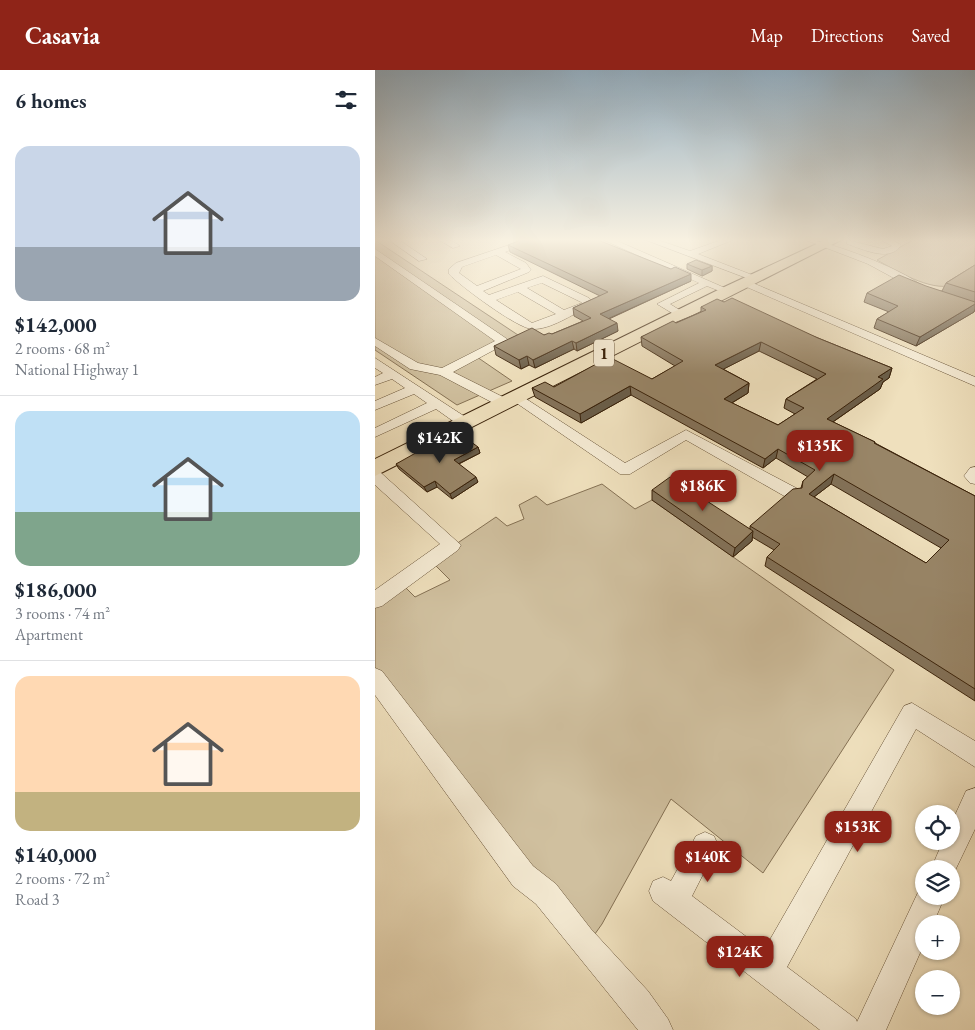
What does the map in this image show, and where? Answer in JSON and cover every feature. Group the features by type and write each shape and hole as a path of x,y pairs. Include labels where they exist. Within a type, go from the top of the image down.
{"highway":[{"name":"1","path":"375,468 741,285"}],"street":[{"path":"421,285 503,341 444,372"},
{"path":"469,285 526,325 532,326 587,302 557,285"},
{"path":"476,290 489,285"},
{"path":"489,298 526,285"},
{"path":"681,314 662,304 702,285"},
{"path":"710,285 727,292"},
{"path":"761,285 975,382"},
{"path":"915,285 927,291"},
{"path":"518,288 563,314"},
{"path":"375,341 414,366 444,372 511,400 625,470 686,434 792,493"},
{"path":"375,362 465,423"},
{"path":"375,381 393,374"},
{"path":"375,406 414,389"},
{"path":"375,433 436,404"},
{"path":"975,472 972,476 975,479"},
{"path":"375,476 452,545 375,600"},
{"path":"375,678 523,876 546,894 637,1002 657,1030"},
{"path":"768,972 912,714 975,755"},
{"path":"948,860 975,800"},
{"path":"705,845 669,895 845,1030"},
{"path":"870,1030 927,905"}],"shaded area":[{"path":"375,285 442,285 521,337 477,357 512,381 457,405 375,350"},
{"path":"602,484 635,509 652,500 894,670 763,873 671,799 602,924 585,948 375,690 375,591 395,577 415,597 450,580 431,561 496,517 507,526 524,519 519,505 536,496 547,505"}],"building":[{"path":"593,285 666,285 600,314 617,323 576,343 572,341 533,360 527,356 519,360 494,346 532,328 544,335 552,334 591,318 573,308 608,292"},
{"path":"882,285 923,285 975,302 975,304 920,337 877,319 898,306 867,293"},
{"path":"952,285 975,285 975,292"},
{"path":"732,298 818,338 892,368 878,377 883,379 827,419 875,442 975,496 975,689 767,557 780,544 750,526 793,489 802,488 803,481 815,470 778,449 765,459 630,386 580,414 532,388 545,382 554,387 609,357 652,379 683,361 641,337 673,321 676,323 706,310 701,307 717,299 724,302","holes":["761,342 826,374 786,399 804,408 778,425 724,399 749,383 715,365","834,474 949,540 926,563 809,494"]},
{"path":"446,436 453,441 463,436 478,447 454,460 476,477 450,494 435,481 424,487 396,464"},
{"path":"670,477 753,531 735,548 652,490"}]}
